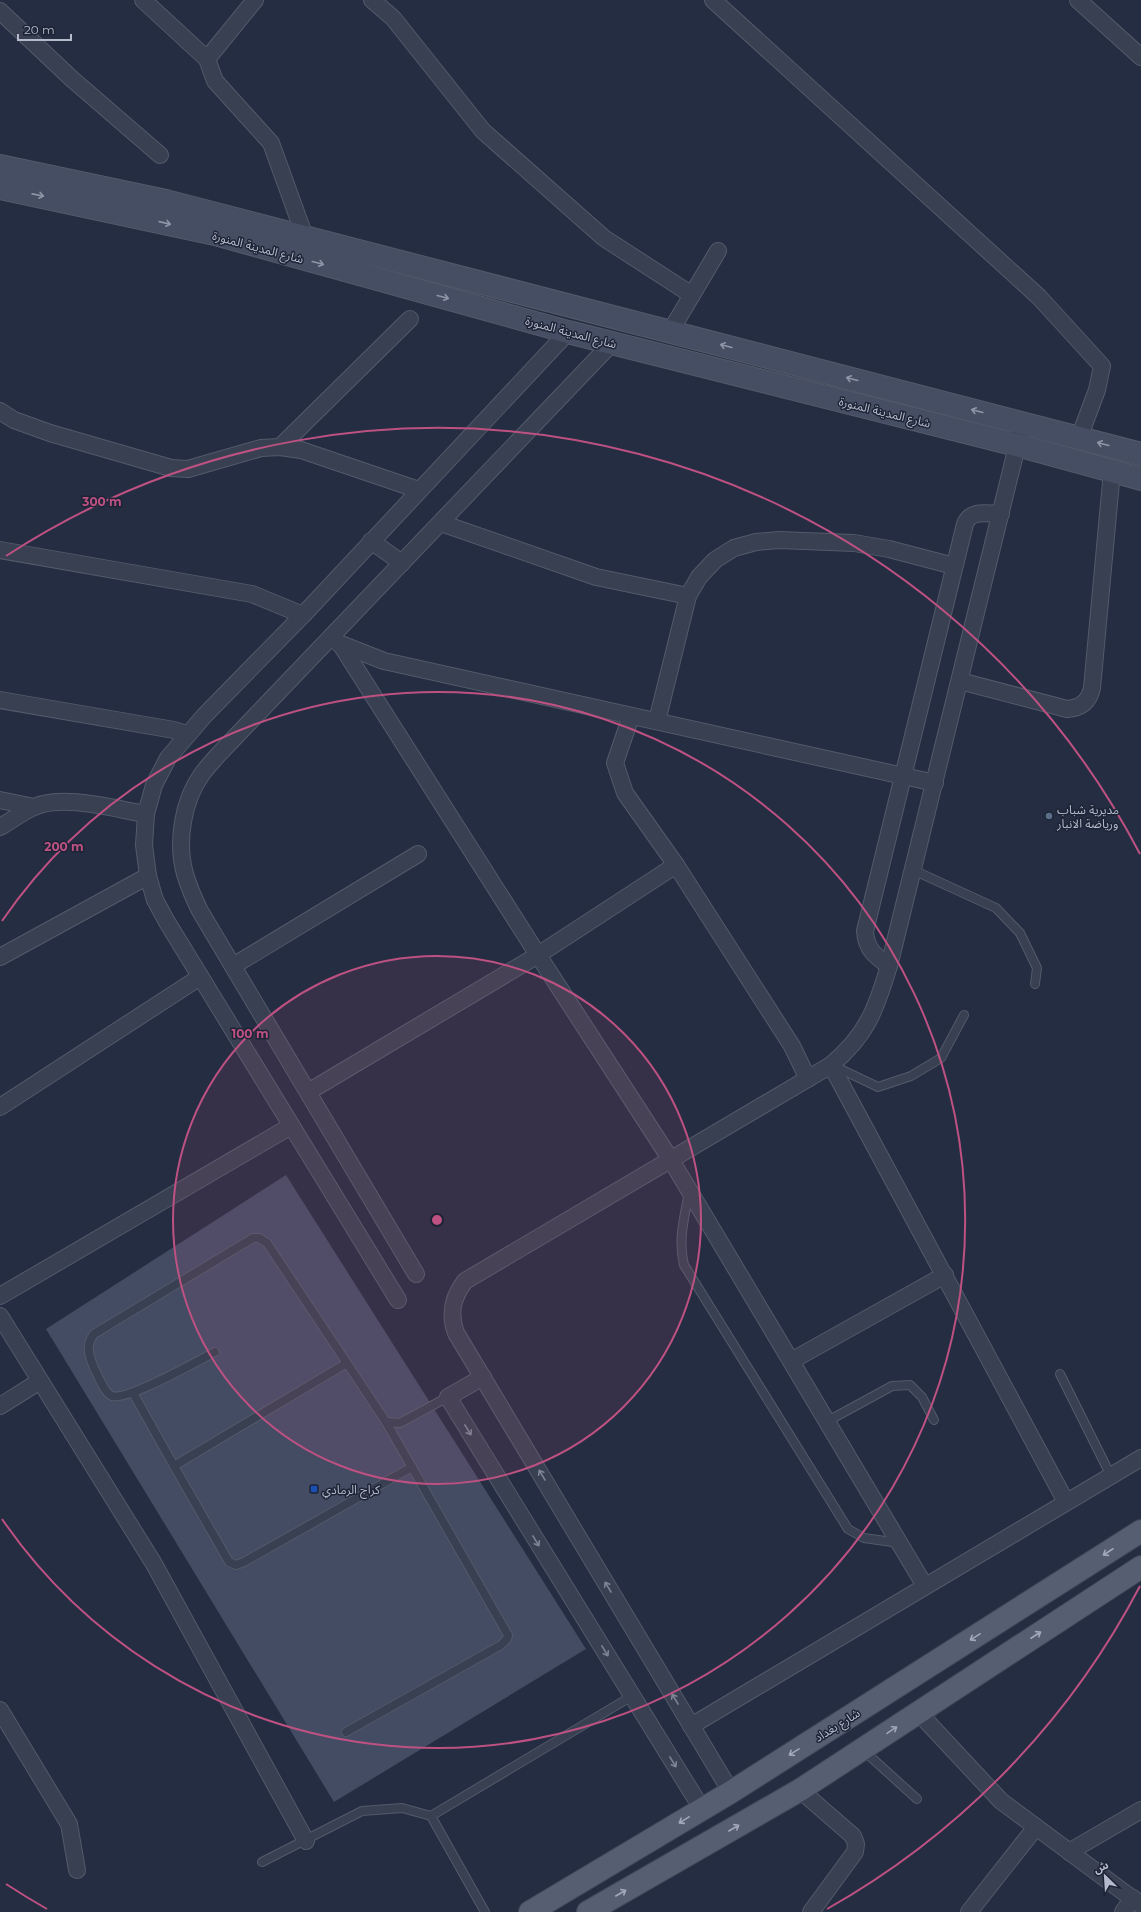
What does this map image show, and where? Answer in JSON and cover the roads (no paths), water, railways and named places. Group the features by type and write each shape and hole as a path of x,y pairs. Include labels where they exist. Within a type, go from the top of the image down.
{"main road":[{"name":"شارع المدينة المنورة","path":"0,166 166,201 1141,454"},
{"name":"شارع المدينة المنورة","path":"0,188 215,234 568,332 1017,445 1141,479"},
{"path":"482,308 491,285"},
{"name":"شارع بغداد","path":"530,1912 732,1792 1141,1532"},
{"path":"588,1912 800,1790 1141,1567"},
{"path":"995,1625 1011,1651"}],"street":[{"path":"143,0 207,59 215,81 271,143 305,237"},
{"path":"207,59 255,0"},
{"path":"372,0 393,18 483,130 604,238 692,295"},
{"path":"714,0 1039,297 1102,366 1096,390 1079,438"},
{"path":"1078,0 1141,56"},
{"path":"0,10 72,79 160,155"},
{"path":"670,332 718,251"},
{"path":"280,447 410,319"},
{"path":"398,1300 200,977 155,900 148,876 144,845 146,814 158,778 168,758 187,734 303,615 568,332"},
{"path":"416,1274 200,911 184,873 181,847 183,821 188,803 202,774 335,642 402,563 612,343"},
{"path":"0,411 14,420 50,433 171,468 188,469 261,448 280,447 301,450 419,490"},
{"path":"732,1792 456,1333 453,1324 452,1305 464,1282 831,1064 846,1052 871,1018 889,966 1017,445 1024,423"},
{"path":"960,681 1067,709 1080,706 1088,698 1092,688 1112,471"},
{"path":"889,966 872,953 868,946 865,931 954,566 965,524 969,517 977,513 1000,514"},
{"path":"441,523 596,577 688,596"},
{"path":"657,722 688,596 699,577 715,560 734,548 756,542 778,540 854,543 889,549 954,566"},
{"path":"371,541 402,563"},
{"path":"0,550 252,594 303,615"},
{"path":"335,642 384,660 934,783"},
{"path":"335,642 671,1160 925,1586"},
{"path":"0,700 174,730 187,734"},
{"path":"631,716 615,762 625,792 676,865 792,1046 808,1079"},
{"path":"0,800 34,807"},
{"path":"0,827 34,807 53,801 80,803 146,814"},
{"path":"233,966 418,854"},
{"path":"308,1092 538,955 676,865"},
{"path":"0,957 148,876"},
{"path":"0,1107 200,977"},
{"path":"831,1064 1066,1502"},
{"path":"0,1296 291,1126"},
{"path":"791,1361 945,1275"},
{"path":"0,1316 154,1564 306,1841"},
{"path":"483,1377 448,1397 702,1809"},
{"path":"0,1406 40,1381"},
{"path":"691,1726 1141,1458"},
{"path":"0,1710 69,1824 77,1870"},
{"path":"918,1712 1001,1801 1137,1902 1123,1912"},
{"path":"800,1790 853,1836 856,1844 855,1852 812,1912"},
{"path":"1069,1852 1141,1810"},
{"path":"969,1912 1036,1826"}],"lane":[{"path":"913,870 996,908 1020,933 1037,968 1036,984"},
{"path":"831,1064 878,1087 911,1076 941,1058 964,1015"},
{"path":"690,1191 680,1235 680,1252 684,1265 848,1529 864,1538 899,1543"},
{"path":"215,1352 133,1393 113,1396 109,1394 99,1378 88,1350 90,1340 94,1334 253,1238 259,1238 267,1242 386,1422 508,1635 507,1639 501,1645 346,1732"},
{"path":"174,1466 347,1363"},
{"path":"1060,1374 1111,1476"},
{"path":"826,1422 892,1386 910,1386 922,1397 934,1420"},
{"path":"133,1393 229,1562 236,1565 244,1562 412,1467"},
{"path":"386,1422 400,1423 448,1397"},
{"path":"431,1816 632,1696"},
{"path":"863,1749 917,1799"},
{"path":"262,1862 306,1841 362,1811 402,1808 431,1816 485,1912"}],"place":[{"name":"مديرية شباب ورياضة الانبار","path":"1049,816"},
{"name":"كراج الرمادي","path":"314,1489"}]}
